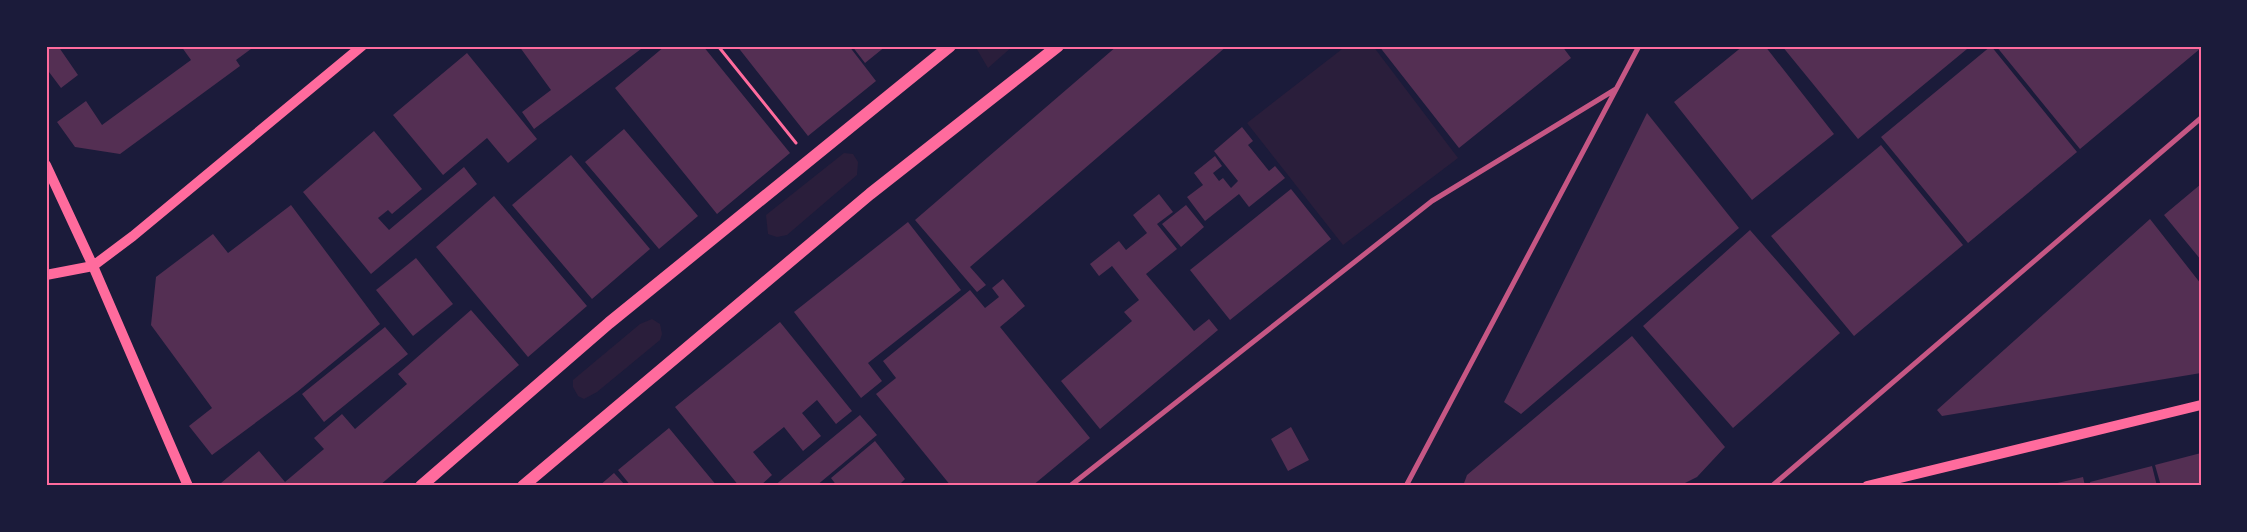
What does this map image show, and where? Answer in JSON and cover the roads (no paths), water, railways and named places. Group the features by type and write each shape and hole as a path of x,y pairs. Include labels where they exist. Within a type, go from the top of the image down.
{"main road":[{"path":"46,275 93,266 133,236 362,46"},
{"path":"421,486 609,323 950,46"},
{"path":"523,486 870,194 1058,46"},
{"path":"46,165 93,266 188,486"},
{"path":"1867,486 2201,405"}],"street":[{"path":"1406,486 1639,46"},
{"path":"1070,486 1432,201 1616,89"},
{"path":"1772,486 2201,118"}]}
